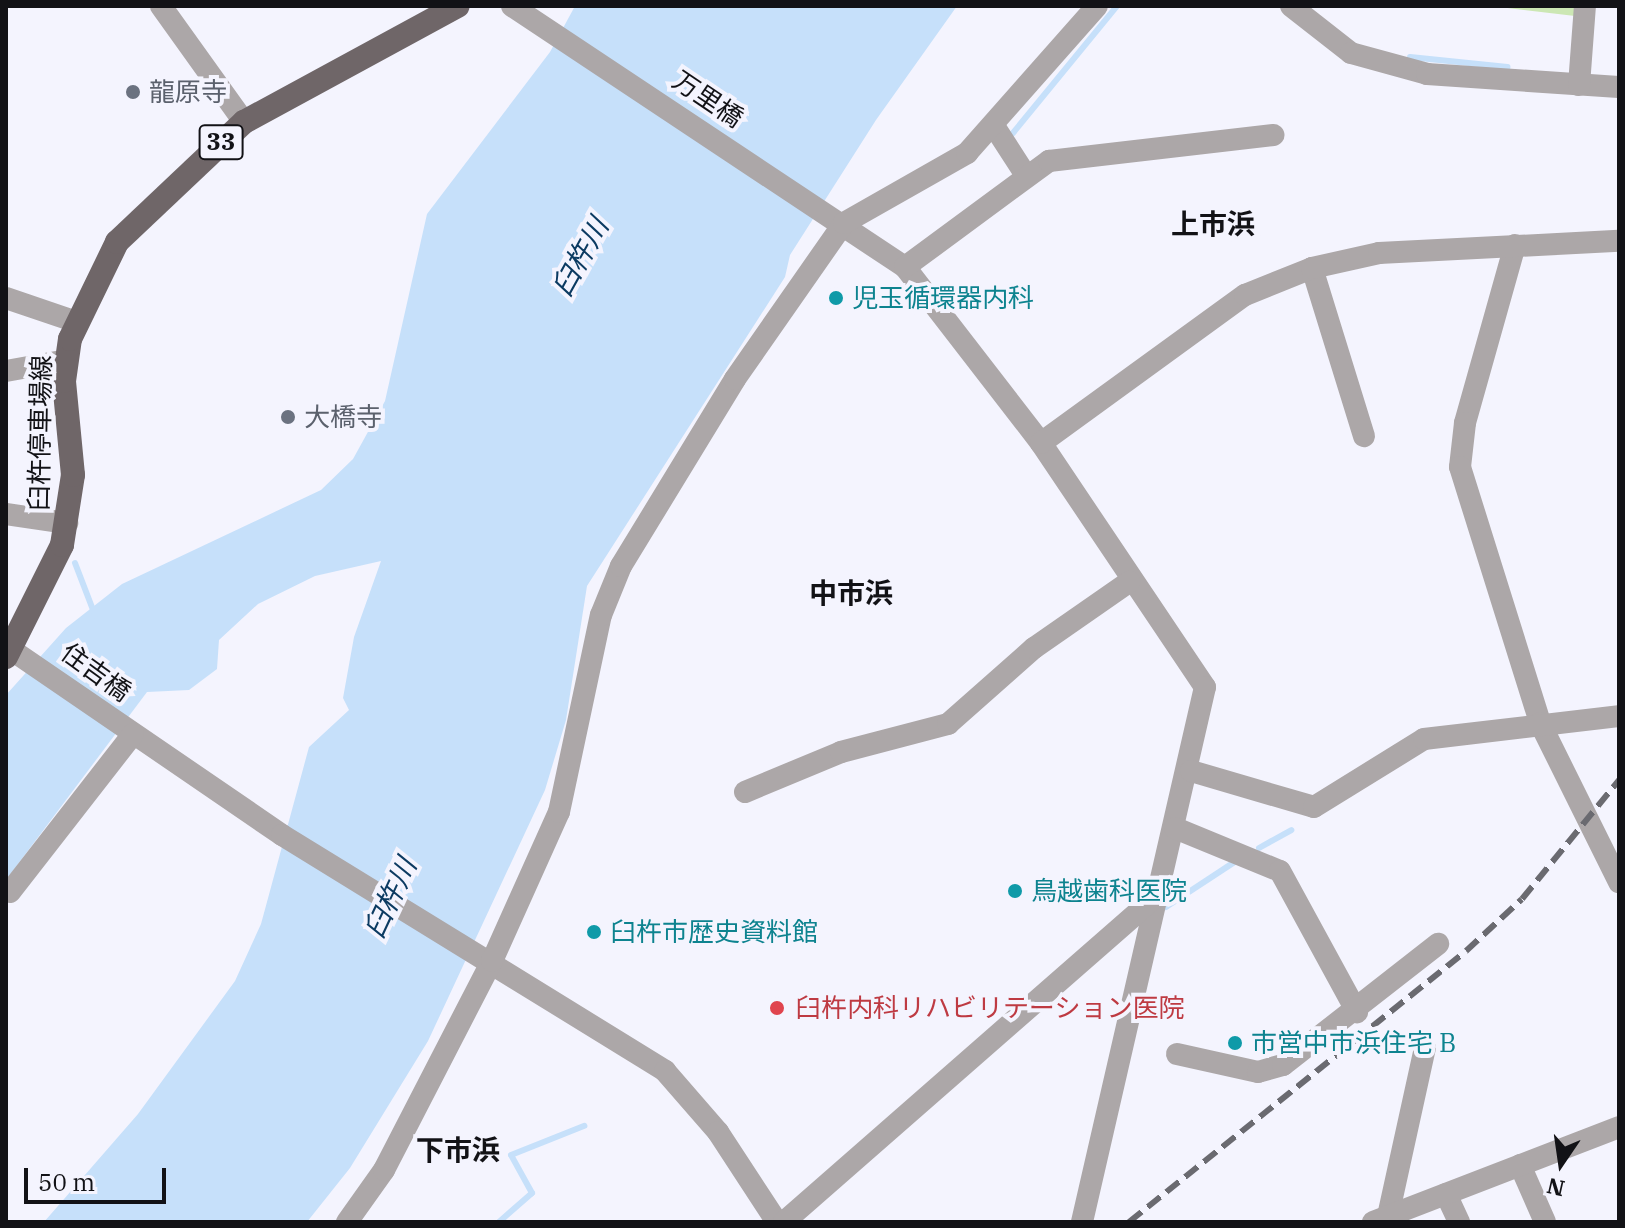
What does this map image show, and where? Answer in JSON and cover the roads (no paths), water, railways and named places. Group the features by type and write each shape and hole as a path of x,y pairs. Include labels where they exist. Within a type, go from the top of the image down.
{"main road":[{"name":"臼杵停車場線","path":"14,653 47,586 67,523 73,475 67,360 77,322 134,221 244,122 458,6"}],"street":[{"path":"161,6 244,122"},
{"name":"万里橋","path":"512,6 554,28 905,267 1041,443 1129,582 1205,687 1191,771 1157,896 1082,1222"},
{"path":"347,1222 384,1170 485,956 559,812 601,615 621,566 735,379 838,220 967,153 1097,6"},
{"path":"1291,6 1368,59 1427,74 1619,87"},
{"path":"1579,85 1585,6"},
{"path":"994,126 1025,174"},
{"path":"905,267 1025,174 1049,161 1273,135"},
{"path":"1041,443 1245,295 1312,268 1379,253 1619,241"},
{"path":"1515,245 1465,423 1460,467 1540,723 1619,882"},
{"path":"1312,268 1364,436"},
{"path":"6,298 77,322"},
{"path":"6,371 67,360"},
{"path":"7,509 67,523"},
{"path":"745,792 841,752 948,724 1034,648 1129,582"},
{"name":"住吉橋","path":"14,653 282,835 485,956 665,1071 718,1132 777,1222"},
{"path":"1191,771 1314,807 1424,739 1619,716"},
{"path":"10,892 130,732"},
{"path":"1175,828 1280,871 1357,1012"},
{"path":"784,1222 1157,896"},
{"path":"1177,1054 1258,1072 1283,1065 1357,1012 1438,944"},
{"path":"1381,1219 1425,1048"},
{"path":"1381,1219 1619,1127"},
{"path":"1520,1165 1545,1222"},
{"path":"1446,1194 1459,1222"}],"water":[{"name":"臼杵川","path":"575,6 957,6 876,120 790,255 785,277 587,586 566,720 545,790 428,1041 350,1168 307,1222 44,1222 138,1114 235,981 261,924 309,747 349,710 343,698 354,637 381,561 315,576 258,604 219,640 217,669 189,690 147,692 6,880 6,695 66,628 122,584 321,490 353,459 385,401 427,214 550,52"}],"waterway":[{"path":"1013,133 1117,6"},
{"path":"1410,57 1507,67"},
{"path":"75,563 95,615"},
{"path":"1259,848 1291,830"},
{"path":"1166,907 1236,861"},
{"path":"499,1222 532,1193 511,1155 584,1126"}],"railway":[{"path":"1129,1222 1466,951 1522,899 1619,780"}],"place":[{"name":"龍原寺","path":"133,92"},
{"name":"児玉循環器内科","path":"836,298"},
{"name":"大橋寺","path":"288,417"},
{"name":"鳥越歯科医院","path":"1015,891"},
{"name":"臼杵市歴史資料館","path":"594,932"},
{"name":"臼杵内科リハビリテーション医院","path":"777,1008"},
{"name":"市営中市浜住宅 B","path":"1235,1043"}],"district":[{"name":"上市浜","path":"1213,224"},
{"name":"中市浜","path":"851,593"},
{"name":"下市浜","path":"458,1150"}]}
